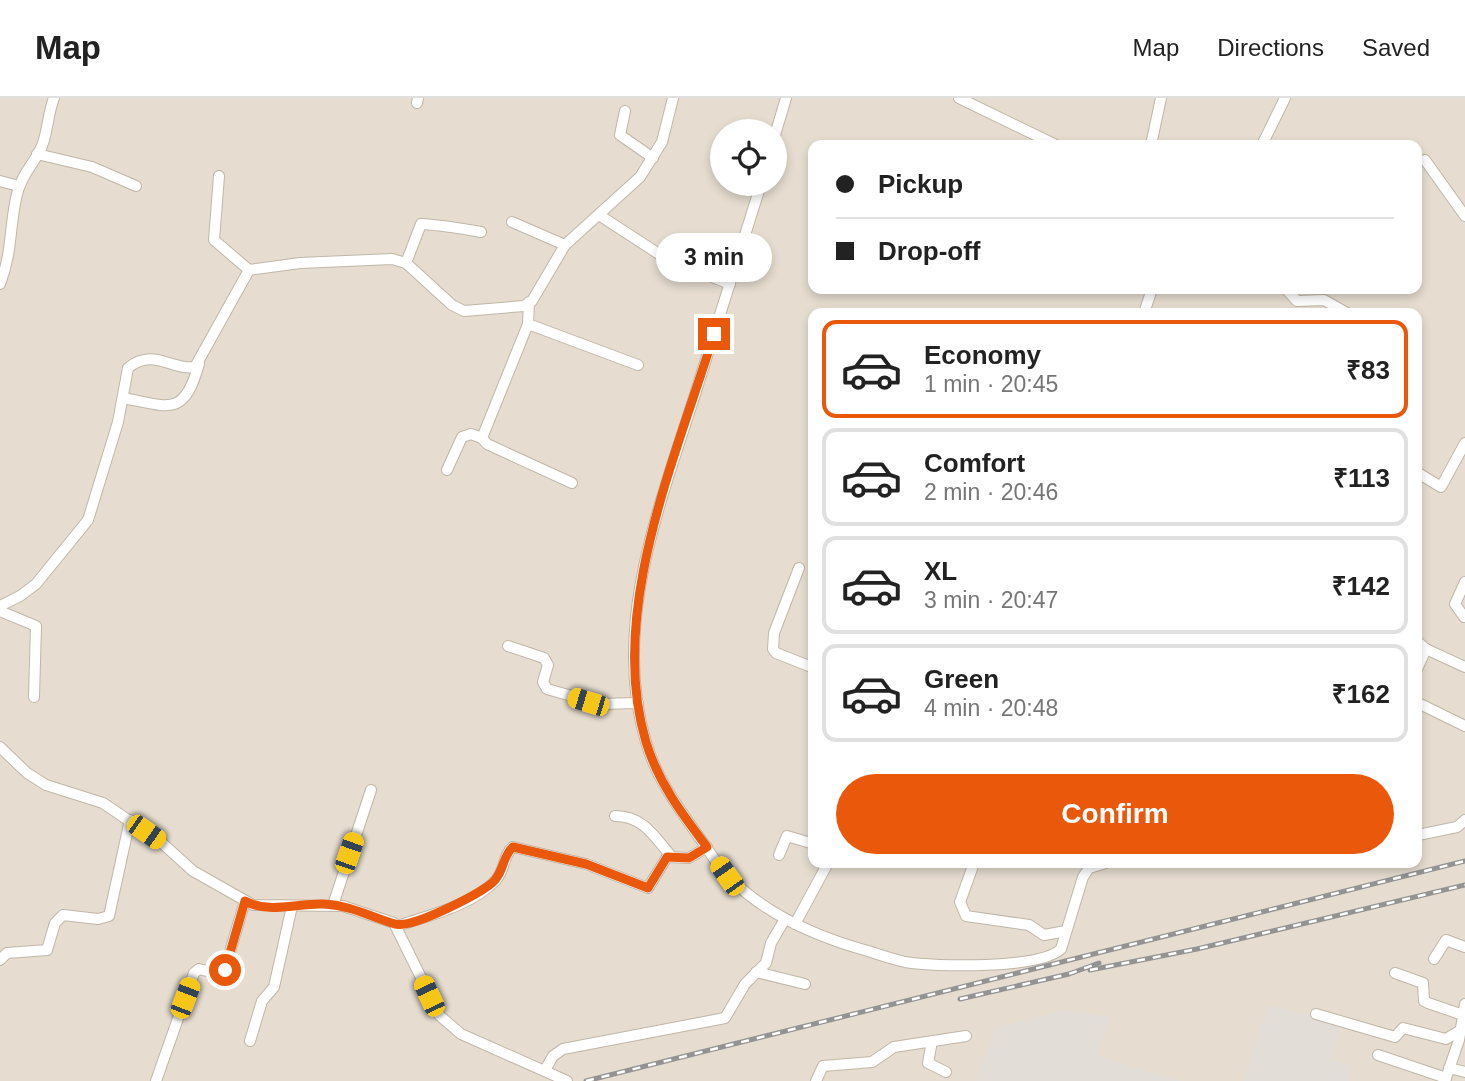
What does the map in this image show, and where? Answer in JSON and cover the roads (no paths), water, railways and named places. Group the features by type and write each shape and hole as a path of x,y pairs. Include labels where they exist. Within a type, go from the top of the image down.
{"street":[{"path":"0,284 12,250 12,223 19,186 27,168 37,155 54,98"},
{"path":"482,438 528,324 529,302 565,245 633,186 653,158 667,129 673,98"},
{"path":"771,98 785,100 780,119"},
{"path":"959,98 1046,140"},
{"path":"1152,140 1161,98"},
{"path":"1264,140 1285,98"},
{"path":"625,111 620,135 653,158"},
{"path":"37,155 92,167 136,186"},
{"path":"1425,160 1465,216"},
{"path":"219,176 214,240 249,270 392,259 406,263 452,305 464,311 512,307 529,302"},
{"path":"0,181 19,186"},
{"path":"757,196 675,454 641,583 634,643 638,703 645,741 657,771 673,801 727,876 790,921 836,943 904,961 957,966 1043,958 1060,948 1083,877 1089,868"},
{"path":"599,215 665,258 730,284"},
{"path":"512,222 565,245"},
{"path":"406,263 421,224 438,227 447,224 481,232"},
{"path":"122,398 166,407 178,405 192,387 199,363 249,270"},
{"path":"1291,294 1297,301 1324,300 1338,308"},
{"path":"528,324 638,365"},
{"path":"0,609 36,584 88,520 122,398 126,374 132,364 158,359 191,368 199,363"},
{"path":"447,470 462,437 471,434 572,483"},
{"path":"1422,475 1441,487 1465,443"},
{"path":"799,568 774,633 773,649 776,653 808,666"},
{"path":"1464,617 1455,604 1465,582"},
{"path":"0,609 36,626 34,697"},
{"path":"508,646 544,658 548,665 543,682 547,689 600,704 638,703"},
{"path":"1422,646 1465,667"},
{"path":"1422,705 1465,726"},
{"path":"1,752 46,785 103,803 168,848 193,871 245,901 261,908 332,905 383,918 397,926 429,996 448,1025 461,1034 567,1081"},
{"path":"332,905 371,790"},
{"path":"615,816 628,816 641,821 671,856"},
{"path":"0,960 7,953 47,950 55,923 63,915 98,919 108,916 130,820"},
{"path":"1422,834 1457,827 1465,820"},
{"path":"779,855 787,836 808,842"},
{"path":"397,926 441,913 492,883 502,872 513,847 586,864 648,888 664,860 671,856 689,858 707,847"},
{"path":"545,1070 553,1056 563,1049 725,1018 766,963 771,943 790,921 825,868"},
{"path":"972,868 960,902 963,914 1029,925 1044,935 1066,931"},
{"path":"156,1081 194,974 198,970 218,974 223,972 245,901"},
{"path":"250,1041 263,997 274,988 292,906"},
{"path":"1434,959 1446,940 1465,947"},
{"path":"757,972 805,984"},
{"path":"1395,972 1423,983 1424,1001 1463,1015"},
{"path":"1447,1076 1461,1030 1465,1004"},
{"path":"1316,1014 1395,1037 1403,1028 1446,1039 1461,1030"},
{"path":"816,1081 823,1066 872,1062 894,1047 966,1036"},
{"path":"932,1041 928,1063 946,1073"},
{"path":"1378,1055 1447,1076 1465,1072"}],"railway":[{"path":"586,1081 1465,861"},
{"path":"1090,970 1197,949 1465,885"},
{"path":"960,999 1069,974 1099,963"}]}
